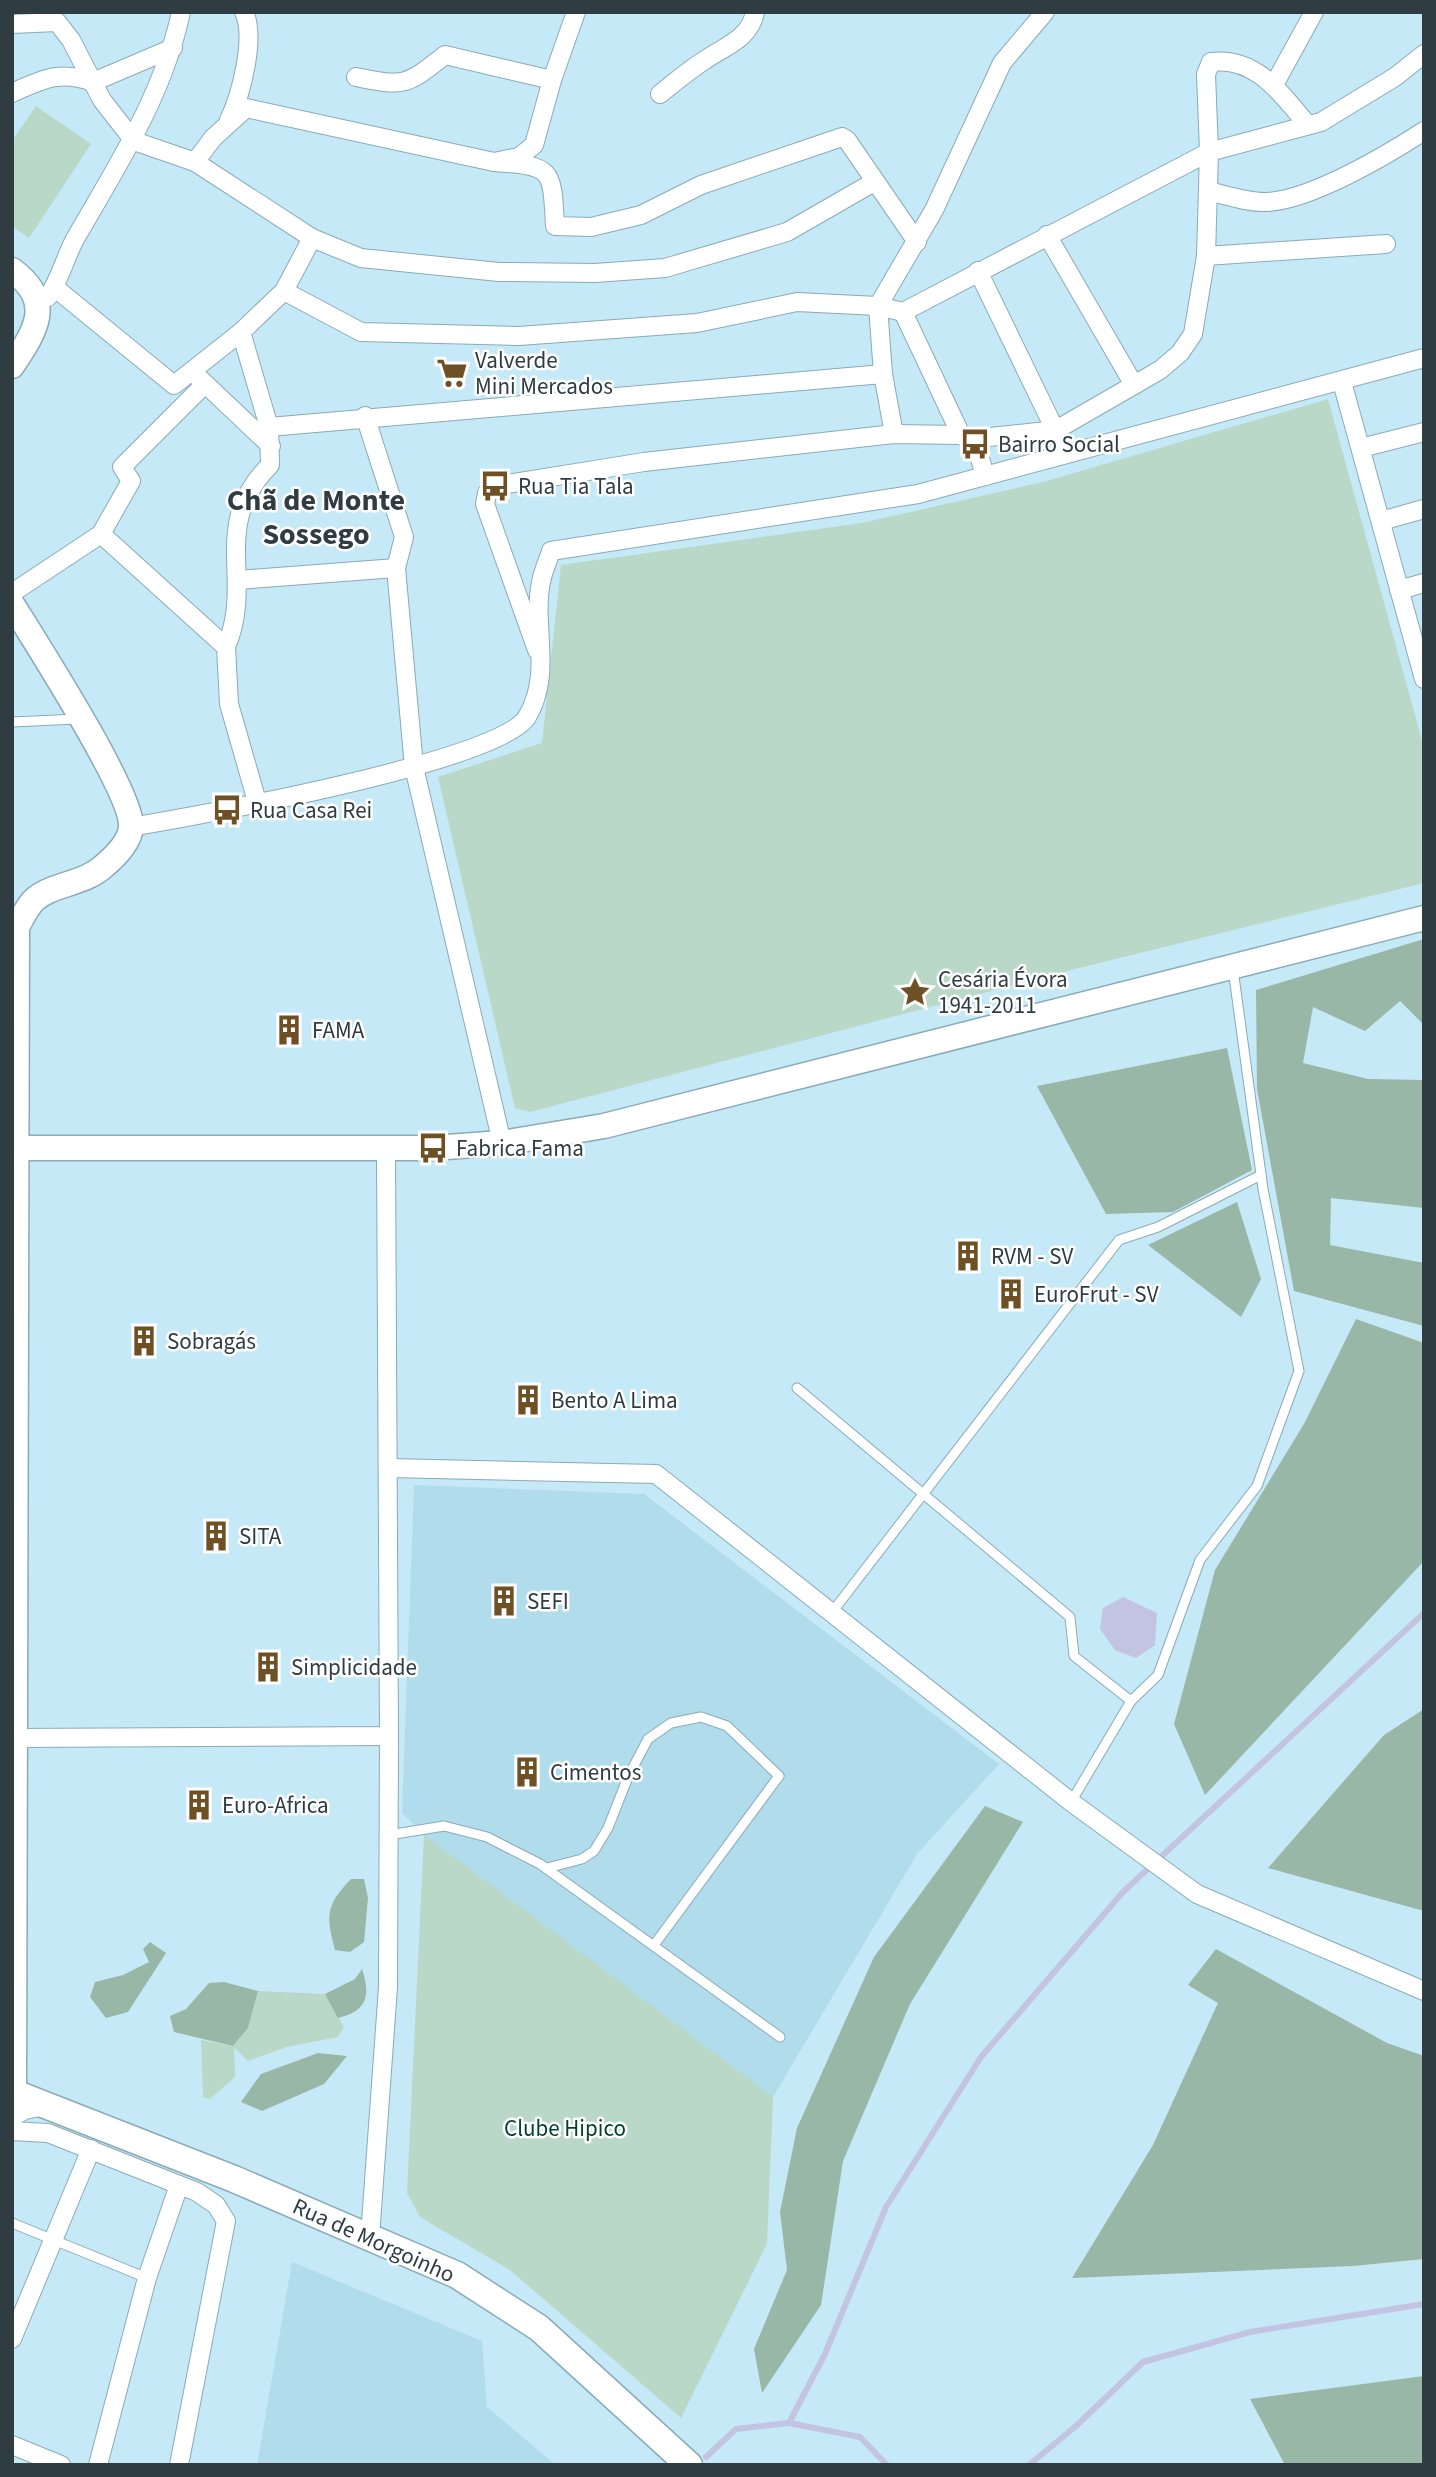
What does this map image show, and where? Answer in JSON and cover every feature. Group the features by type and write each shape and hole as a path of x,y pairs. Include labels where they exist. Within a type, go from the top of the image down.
{"main road":[{"path":"12,270 32,290 40,308 34,333 12,366"},
{"path":"13,2100 15,924 32,901 46,892 78,883 104,867 122,848 131,827 126,802 16,617"},
{"path":"14,1148 386,1149 502,1143 604,1126 1233,969 1424,918"},
{"name":"Rua de Morgoinho","path":"13,2100 51,2105 457,2275 539,2328 690,2465"}],"street":[{"path":"40,308 54,287 67,254 134,141 173,48 181,12"},
{"path":"226,127 238,101 250,26 244,12"},
{"path":"494,162 519,157 534,145 552,80 576,12"},
{"path":"660,94 706,58 734,43 752,26 755,12"},
{"path":"894,433 884,374 878,306 917,242 1002,63 1045,12"},
{"path":"1273,85 1314,12"},
{"path":"12,24 56,17 102,100 134,141 195,162 312,238 361,258 499,271 595,273 665,268 788,232 874,182"},
{"path":"12,93 38,81 71,75 93,82 173,48"},
{"path":"284,291 361,332 519,336 697,323 797,302 878,306 903,312 1209,152 1321,122 1395,77 1424,54"},
{"path":"356,77 395,85 420,74 445,55 552,80"},
{"path":"542,663 485,504 487,493 495,486 644,463 894,433 965,437 1056,430 1160,370 1193,334 1206,256 1209,152 1206,74 1211,62 1227,60 1251,67 1273,85 1307,124"},
{"path":"195,162 213,138 246,108 494,162 532,164 546,171 553,184 555,226 591,227 641,215 701,185 836,138 847,140 917,242"},
{"path":"1208,191 1266,202 1313,190 1394,150 1424,131"},
{"path":"1047,235 1134,385"},
{"path":"54,287 174,385 241,332 284,291 312,238"},
{"path":"1206,256 1386,244"},
{"path":"978,271 1066,454"},
{"path":"903,312 965,437 975,444 985,476"},
{"path":"241,332 269,427 271,446 270,465 246,493 234,552 238,580 237,616 226,647 229,704 258,805"},
{"path":"131,827 258,805 414,767 513,733 530,710 542,663 541,583 551,551 918,494 1424,358"},
{"path":"191,370 271,446"},
{"path":"269,427 365,416 884,374"},
{"path":"1342,382 1399,590 1421,657 1424,679"},
{"path":"12,593 101,534 131,481 122,467 205,384"},
{"path":"365,416 404,537 396,568 414,767 502,1143"},
{"path":"1361,448 1424,432"},
{"path":"1381,521 1424,509"},
{"path":"101,534 226,647"},
{"path":"238,580 396,568"},
{"path":"1399,590 1424,583"},
{"path":"370,2237 388,1987 389,1468 386,1149"},
{"path":"389,1468 656,1474 833,1611 1071,1802 1197,1894 1424,1991"},
{"path":"14,1738 389,1736"},
{"path":"12,2131 48,2133 197,2192 216,2205 226,2221 179,2465"},
{"path":"12,2339 91,2149"},
{"path":"98,2465 147,2278 179,2185"},
{"path":"12,2445 61,2465"}],"lane":[{"path":"12,722 79,719"},
{"path":"1071,1802 1131,1701 1158,1675 1200,1560 1257,1486 1299,1371 1261,1175 1233,969"},
{"path":"833,1611 1119,1240 1158,1227 1261,1175"},
{"path":"797,1388 1070,1617 1074,1656 1131,1701"},
{"path":"547,1868 582,1859 594,1851 608,1828 628,1777 648,1739 671,1723 701,1717 727,1726 779,1776 654,1945"},
{"path":"389,1835 444,1826 487,1837 547,1868 780,2037"},
{"path":"12,2223 147,2278"}],"shaded area":[{"path":"414,1485 644,1494 999,1764 917,1854 773,2097 439,1849 402,1813"},
{"path":"1123,1597 1157,1613 1155,1645 1136,1658 1115,1650 1100,1629 1103,1608"},
{"path":"292,2262 482,2341 487,2407 556,2465 257,2465"}],"green space":[{"path":"36,106 91,144 29,238 12,226 12,141"},
{"path":"1328,399 1424,748 1424,883 1075,969 530,1112 515,1108 438,777 542,743 561,565 862,523 1043,482"},
{"path":"1424,939 1424,1025 1400,1001 1365,1031 1313,1007 1303,1063 1368,1079 1424,1080 1424,1208 1331,1198 1330,1245 1424,1263 1424,1326 1294,1291 1257,1089 1256,990"},
{"path":"1227,1048 1252,1170 1173,1212 1106,1214 1037,1086"},
{"path":"1237,1202 1261,1279 1241,1317 1148,1245"},
{"path":"1356,1319 1424,1343 1424,1561 1205,1795 1174,1724 1215,1570 1304,1424"},
{"path":"1424,1709 1424,1911 1268,1868 1384,1735"},
{"path":"985,1806 1023,1822 910,2004 843,2161 821,2305 762,2393 754,2349 787,2270 780,2212 797,2128 874,1957"},
{"name":"Clube Hipico","path":"424,1835 773,2097 767,2244 681,2418 510,2270 420,2217 407,2193"},
{"path":"351,1879 364,1879 368,1898 364,1942 350,1952 335,1950 329,1920 332,1904"},
{"path":"150,1942 166,1953 128,2012 106,2018 90,1997 95,1982 123,1975 149,1962 143,1949"},
{"path":"1216,1949 1387,2043 1424,2056 1424,2259 1353,2266 1072,2278 1153,2145 1218,2003 1188,1985"},
{"path":"362,1969 366,1987 364,2001 355,2011 338,2018 325,1994 355,1979"},
{"path":"224,1982 258,1991 248,2028 233,2046 174,2032 170,2016 186,2009 209,1983"},
{"path":"258,1991 325,1994 344,2027 338,2037 287,2047 248,2061 234,2047 235,2077 210,2099 203,2097 201,2040 233,2046 248,2028"},
{"path":"318,2053 347,2056 324,2084 262,2111 241,2102 261,2074"},
{"path":"1424,2376 1424,2465 1285,2465 1250,2399"}],"waterway":[{"path":"789,2423 825,2354 886,2207 981,2057 1123,1892 1424,1613"},
{"path":"1029,2465 1076,2426 1143,2362 1250,2332 1424,2304"},
{"path":"706,2457 736,2429 789,2423 860,2437 887,2465"}],"place":[{"name":"Valverde Mini Mercados","path":"452,373"},
{"name":"Bairro Social","path":"975,444"},
{"name":"Rua Tia Tala","path":"495,486"},
{"name":"Rua Casa Rei","path":"227,810"},
{"name":"Cesária Évora 1941-2011","path":"915,992"},
{"name":"FAMA","path":"289,1030"},
{"name":"Fabrica Fama","path":"433,1148"},
{"name":"RVM - SV","path":"968,1256"},
{"name":"EuroFrut - SV","path":"1011,1294"},
{"name":"Sobragás","path":"144,1341"},
{"name":"Bento A Lima","path":"528,1400"},
{"name":"SITA","path":"216,1536"},
{"name":"SEFI","path":"504,1601"},
{"name":"Simplicidade","path":"268,1667"},
{"name":"Cimentos","path":"527,1772"},
{"name":"Euro-Africa","path":"199,1805"}],"district":[{"name":"Chã de Monte Sossego","path":"316,517"}]}
